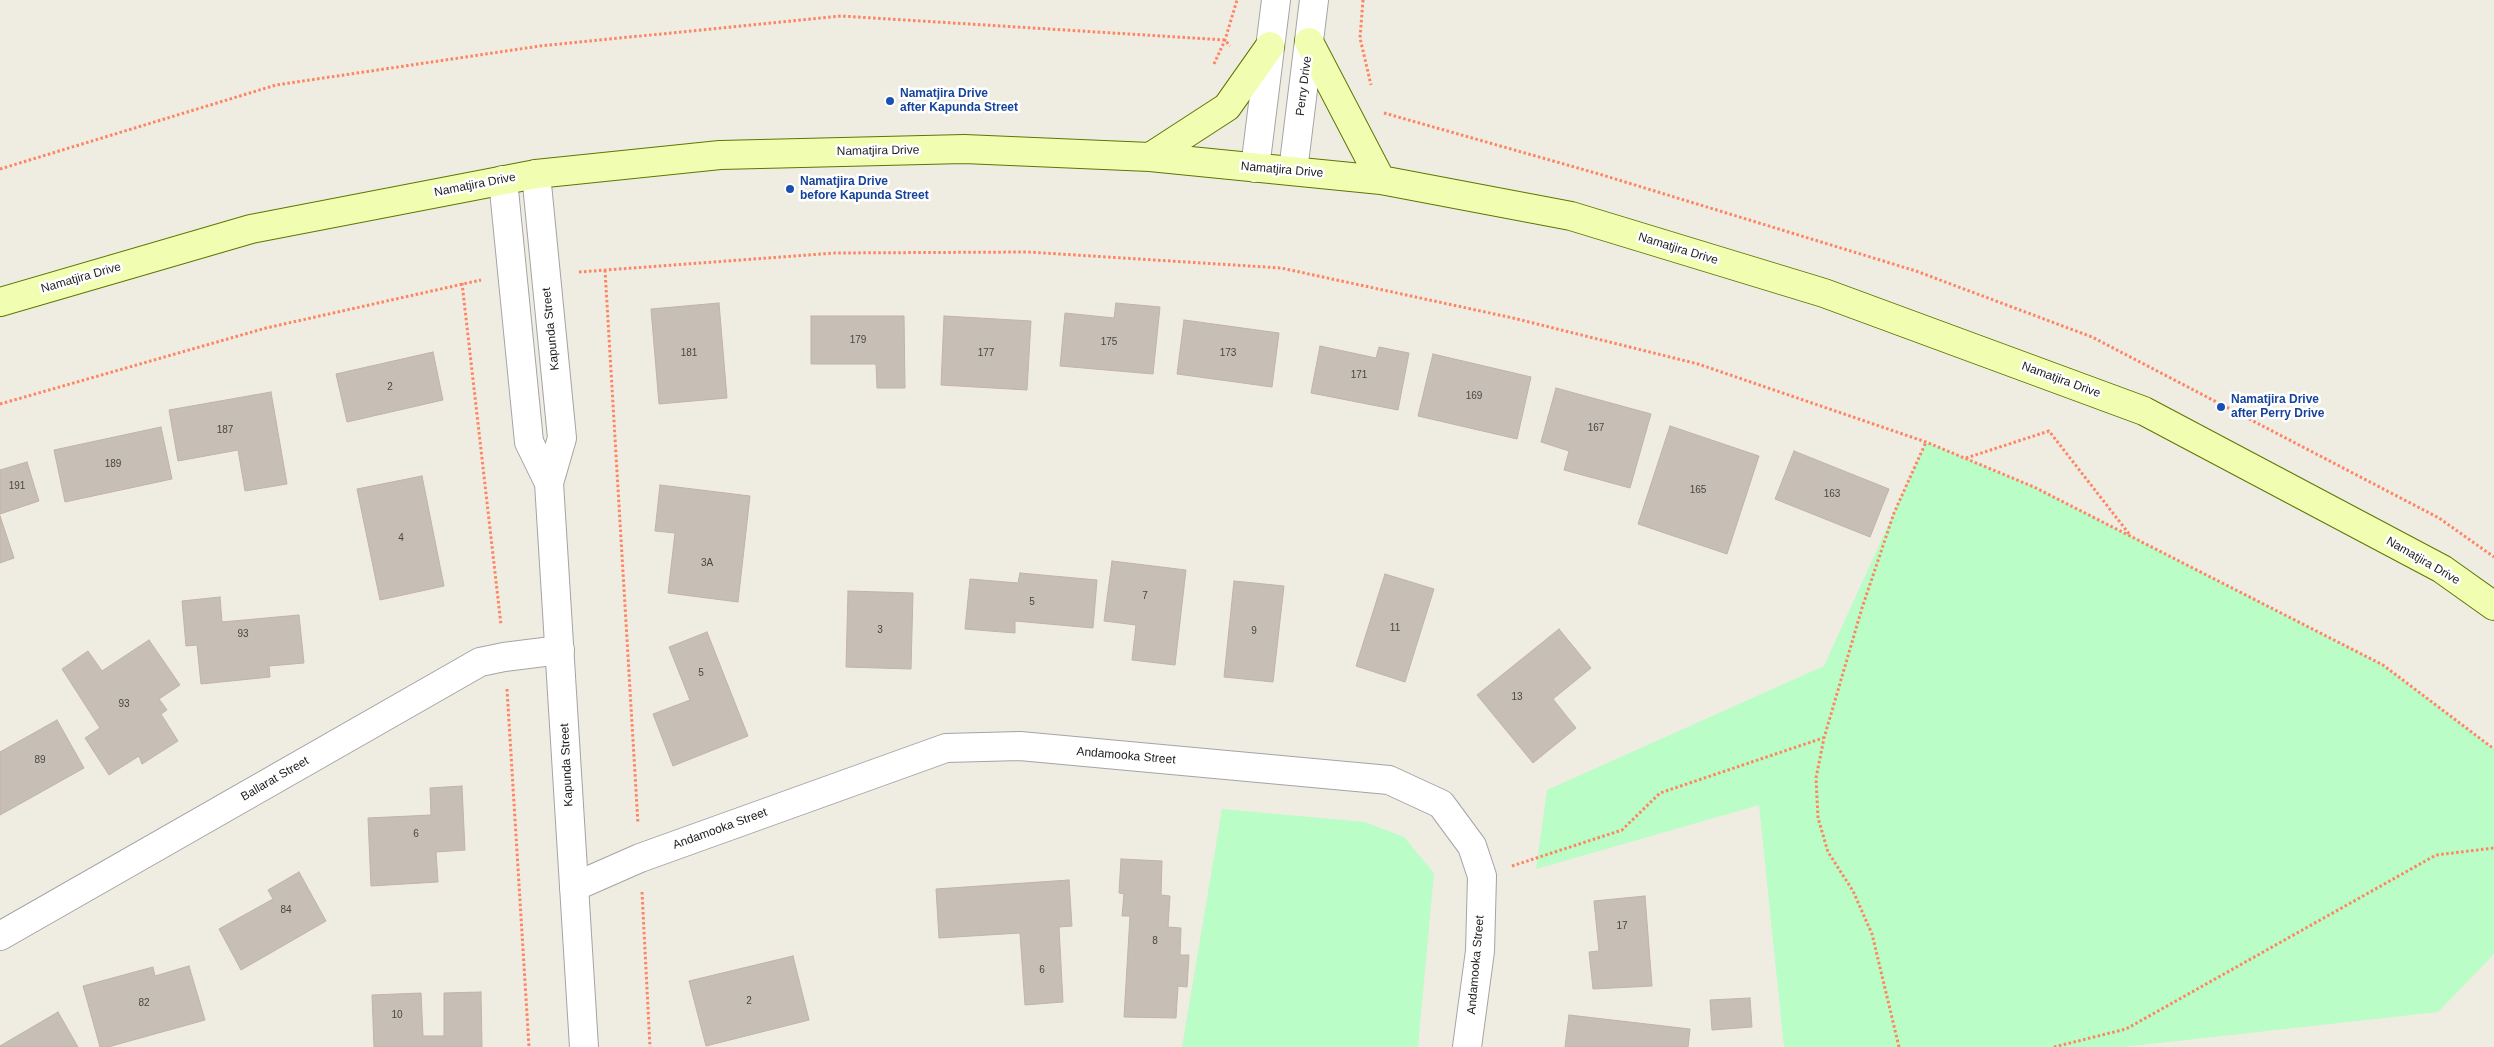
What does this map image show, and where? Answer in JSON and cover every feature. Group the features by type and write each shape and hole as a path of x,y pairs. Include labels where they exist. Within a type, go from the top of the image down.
{"main road":[{"path":"1309,42 1381,180"},
{"path":"1150,157 1227,106 1263,57"},
{"name":"Namatjira Drive","path":"0,302 251,229 536,174 720,155 964,149 1150,157 1381,180 1571,216 1796,284 2144,411 2442,569 2494,606"}],"street":[{"path":"1255,168 1263,57 1276,0"},
{"name":"Perry Drive","path":"1293,171 1314,0"},
{"name":"Kapunda Street","path":"536,174 562,438 549,483 584,1047"},
{"name":"Kapunda Street","path":"503,180 529,442 549,483"},
{"name":"Ballarat Street","path":"0,936 480,662 504,656 560,650"},
{"name":"Andamooka Street","path":"574,887 640,858 946,748 1020,746 1389,780 1441,804 1472,846 1482,876 1480,951 1467,1047"}],"path":[{"path":"1330,82 1344,85 1368,77 1360,38 1362,0"},
{"path":"0,169 276,85 540,46 841,16 1225,40 1239,58 1263,57"},
{"path":"650,1047 605,270 854,253 1028,252 1282,268 1513,318 1698,364 1926,442 2034,487 2383,665 2494,749"},
{"path":"0,404 266,328 462,283"},
{"path":"1966,459 2049,431 2132,537"},
{"path":"1899,1047 1872,934 1852,891 1828,852 1818,818 1816,778 1824,738 1862,608 1894,513 1926,442"},
{"path":"1482,876 1622,830 1660,793 1824,738"},
{"path":"2054,1047 2126,1029 2436,855 2494,848"}],"green space":[{"path":"1926,442 2034,487 2383,665 2494,749 2494,954 2438,1012 2123,1047 1784,1047 1759,805 1536,869 1547,790 1824,666"},
{"path":"1222,809 1365,822 1404,837 1434,873 1418,1047 1182,1047"}],"building":[{"path":"719,303 727,398 659,404 651,309"},
{"path":"1116,303 1160,307 1153,374 1060,366 1065,313 1114,318"},
{"path":"811,316 904,316 905,388 877,388 876,364 811,364"},
{"path":"944,316 1031,321 1027,390 941,385"},
{"path":"1184,320 1279,333 1272,387 1177,374"},
{"path":"1320,346 1376,358 1379,347 1409,353 1398,410 1311,393"},
{"path":"433,352 443,400 347,422 336,374"},
{"path":"1433,354 1531,377 1517,439 1418,416"},
{"path":"1556,388 1651,414 1630,488 1564,470 1569,451 1541,442"},
{"path":"271,392 287,484 245,491 238,450 178,461 169,410"},
{"path":"1670,426 1759,456 1727,554 1638,524"},
{"path":"161,427 172,479 65,502 54,450"},
{"path":"1794,451 1889,489 1870,537 1775,499"},
{"path":"27,462 39,501 0,514 0,470"},
{"path":"422,476 444,586 380,600 357,489"},
{"path":"660,485 750,496 738,602 668,593 675,533 655,531"},
{"path":"0,516 14,558 0,563"},
{"path":"1112,561 1186,570 1175,665 1132,660 1136,625 1104,621"},
{"path":"1020,573 1097,580 1093,628 1015,621 1015,633 965,629 970,579 1018,583"},
{"path":"1385,574 1434,589 1405,682 1356,666"},
{"path":"1234,581 1284,586 1273,682 1224,677"},
{"path":"848,591 913,593 911,669 846,667"},
{"path":"220,597 222,622 299,615 304,663 269,666 270,677 201,684 197,645 186,646 182,601"},
{"path":"1559,629 1591,668 1553,699 1576,728 1533,763 1477,695"},
{"path":"707,632 748,736 673,766 653,714 690,700 669,647"},
{"path":"149,640 180,685 159,699 167,710 161,714 178,741 142,764 139,756 109,775 85,738 100,728 62,669 88,651 102,671"},
{"path":"57,720 84,768 0,815 0,752"},
{"path":"462,786 465,850 436,852 438,882 371,886 368,818 431,815 430,788"},
{"path":"1121,859 1162,861 1161,895 1170,896 1168,927 1181,928 1180,955 1189,955 1187,987 1178,986 1176,1018 1124,1017 1130,916 1122,916 1124,894 1119,893"},
{"path":"299,872 326,921 241,970 219,929 273,899 268,890"},
{"path":"1069,880 1072,926 1059,927 1063,1002 1025,1005 1020,933 939,938 936,889"},
{"path":"1645,896 1652,986 1593,989 1589,952 1599,951 1594,901"},
{"path":"793,956 809,1020 706,1046 689,981"},
{"path":"189,966 205,1020 108,1047 100,1047 83,986 153,967 155,976"},
{"path":"481,992 482,1047 374,1047 372,995 421,993 423,1036 444,1036 444,993"},
{"path":"1750,998 1752,1027 1712,1030 1710,1000"},
{"path":"58,1012 78,1047 0,1047 0,1046"},
{"path":"1569,1015 1690,1029 1688,1047 1565,1047"}],"place":[{"name":"Namatjira Drive after Kapunda Street","path":"890,101"},
{"name":"Namatjira Drive before Kapunda Street","path":"790,189"},
{"name":"Namatjira Drive after Perry Drive","path":"2221,407"}]}
